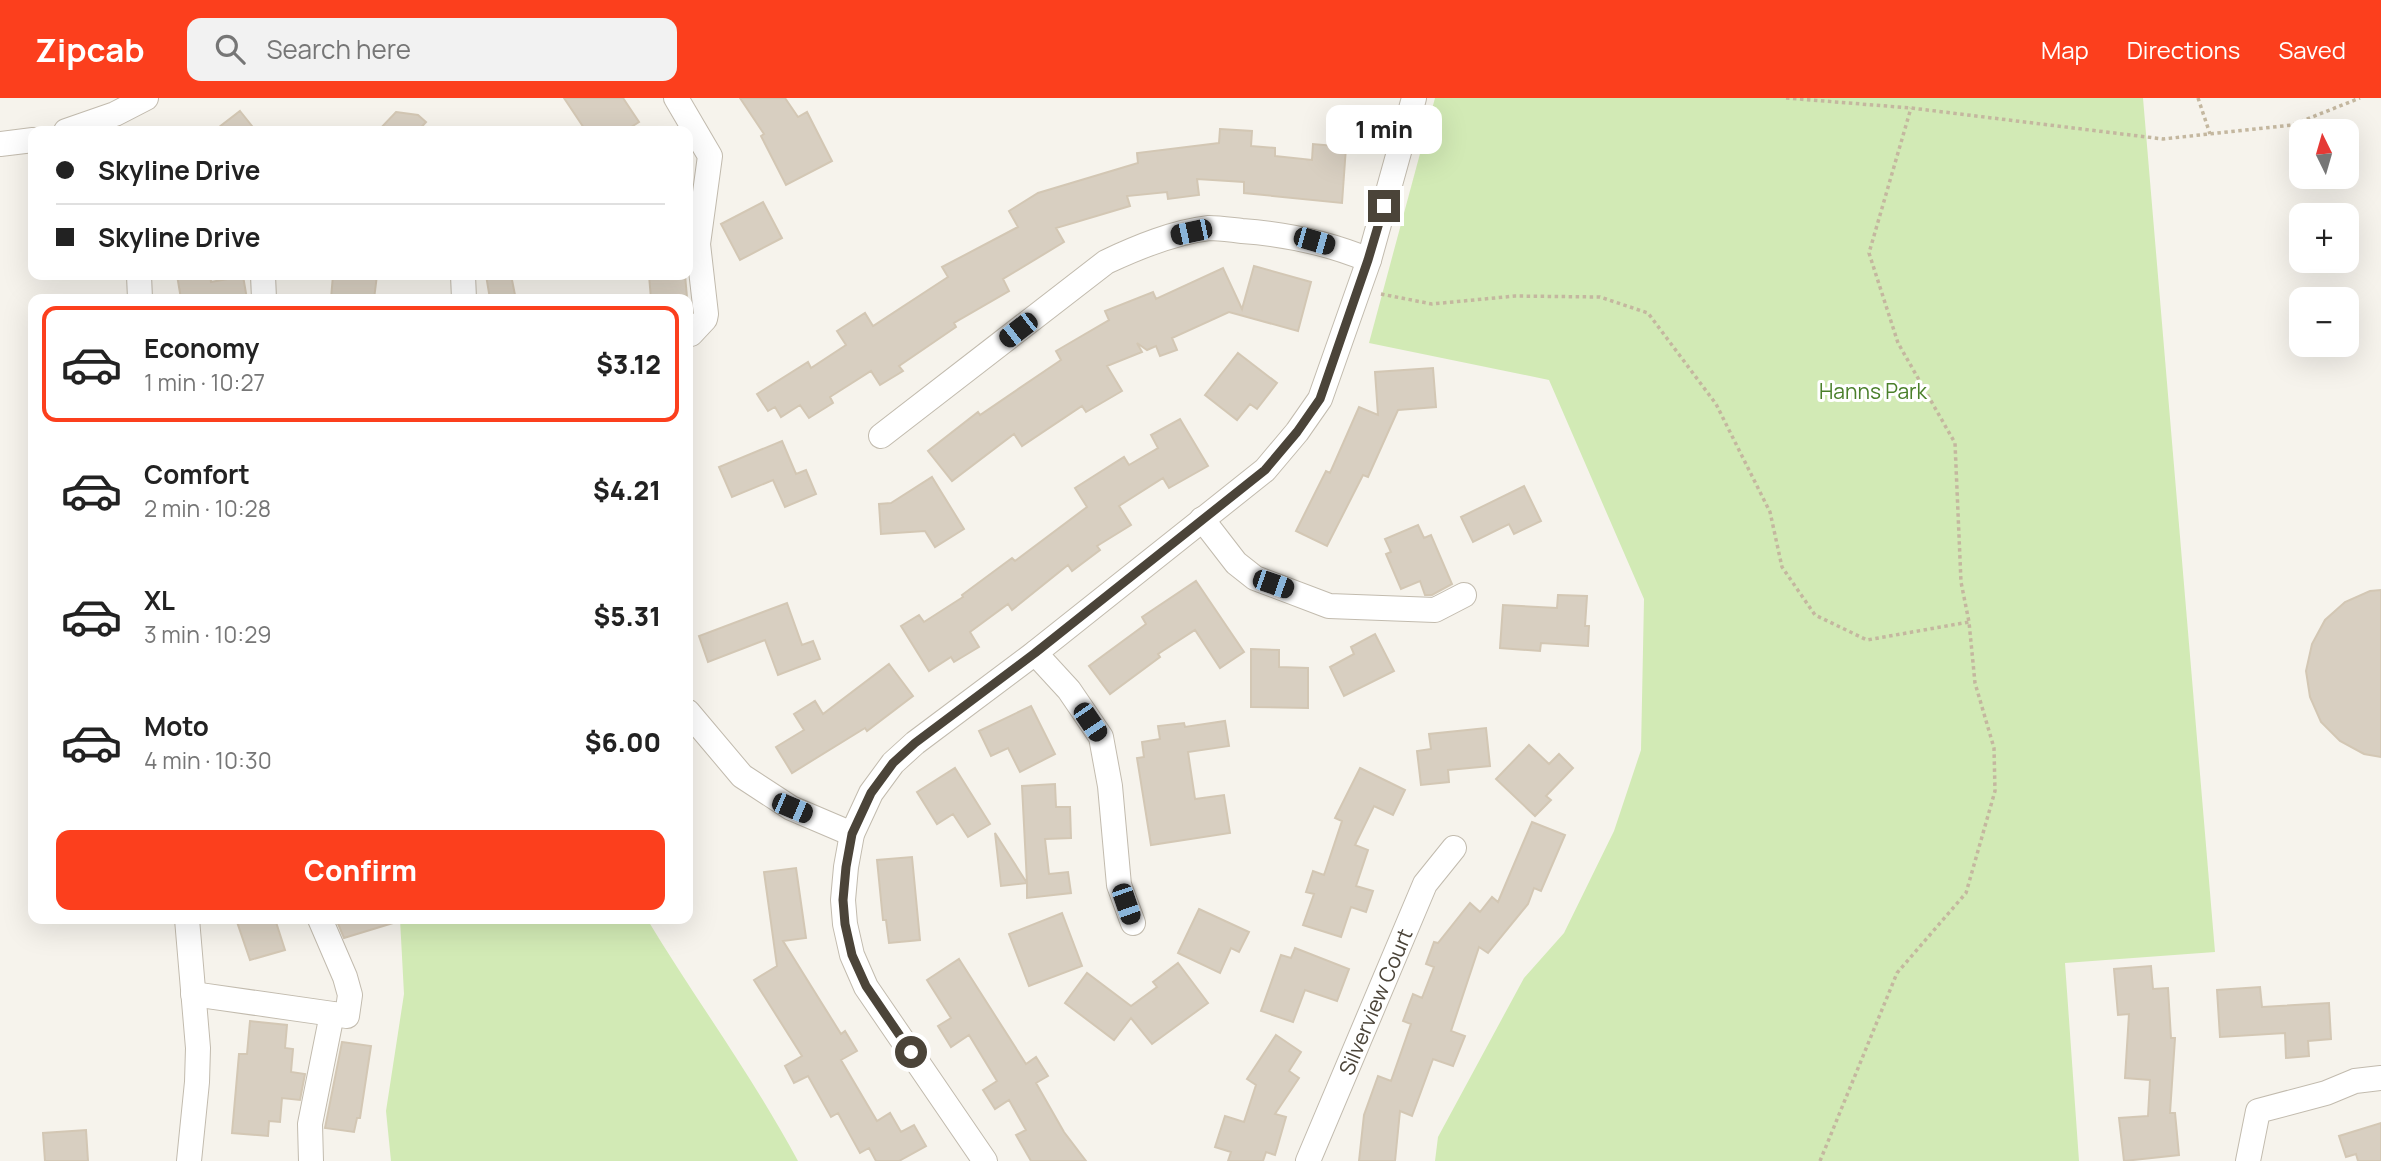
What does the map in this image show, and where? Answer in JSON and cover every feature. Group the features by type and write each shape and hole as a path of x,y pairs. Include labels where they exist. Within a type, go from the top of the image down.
{"street":[{"path":"80,126 115,114 146,98"},
{"path":"676,98 692,126"},
{"path":"985,1161 866,986 852,955 843,900 852,834 871,793 893,763 915,743 1035,653 1265,470 1297,432 1320,399 1368,260 1414,98"},
{"path":"693,127 710,156 698,244 706,314 705,319 693,332"},
{"path":"0,144 28,141"},
{"path":"881,436 1107,262 1135,248 1210,228 1270,233 1314,241 1368,260"},
{"path":"1202,519 1236,563 1255,578 1329,606 1435,610 1465,596"},
{"path":"1035,653 1069,690 1101,737 1110,786 1119,886 1133,923"},
{"path":"693,718 742,776 792,808 852,834"},
{"name":"Silverview Court","path":"1307,1161 1425,884 1454,848"},
{"path":"187,924 198,1048 194,1155"},
{"path":"193,994 346,1016 350,995 322,924"},
{"path":"311,1161 310,1124 332,1014"},
{"path":"2248,1161 2258,1111 2326,1093 2355,1081 2381,1078"}],"path":[{"path":"1786,98 1910,108 2163,139 2292,125 2360,98"},
{"path":"2198,98 2210,134"},
{"path":"1820,1161 1897,973 1966,894 1995,790 1994,748 1975,683 1969,622 1961,582 1955,443 1898,343 1869,253 1910,108"},
{"path":"1358,290 1432,304 1515,296 1600,297 1648,313 1716,404 1770,512 1782,567 1815,615 1867,640 1969,622"}],"green space":[{"name":"Hanns Park","path":"1435,98 2143,98 2215,952 2065,963 2079,1161 1435,1161 1438,1137 1524,978 1564,933 1614,831 1641,750 1644,599 1549,380 1369,343"},
{"path":"400,924 650,924 762,1099 798,1161 391,1161 386,1111 404,994"}],"building":[{"path":"564,98 623,98 639,122 633,126 583,126"},
{"path":"740,98 785,98 798,117 807,112 832,161 786,185 761,136 764,134"},
{"path":"240,111 252,126 220,126"},
{"path":"396,112 418,115 426,122 422,126 383,126"},
{"path":"1220,129 1252,131 1251,146 1275,148 1275,156 1312,160 1313,144 1346,147 1342,203 1244,193 1244,182 1197,179 1199,195 1168,199 1167,192 1127,196 1130,206 1056,228 1064,242 1003,279 1009,291 954,323 956,327 899,366 903,371 880,385 871,371 830,397 833,403 809,418 800,405 781,417 775,407 768,411 757,394 808,362 811,368 846,345 837,331 865,313 873,326 948,277 942,267 1018,227 1009,211 1038,193 1138,163 1137,153 1219,143"},
{"path":"763,202 782,238 740,260 721,224"},
{"path":"1254,266 1311,282 1298,331 1229,312 1172,338 1177,350 1160,356 1156,346 1147,350 1137,343 1142,352 1107,366 1122,391 1086,412 1082,406 1022,446 1014,434 952,481 928,451 978,412 980,415 1061,360 1056,351 1109,320 1105,311 1153,292 1156,299 1223,268 1242,309"},
{"path":"178,280 244,280 246,294 180,294"},
{"path":"333,280 376,280 375,294 331,294"},
{"path":"487,280 512,280 515,294 489,294"},
{"path":"649,280 685,280 687,294 651,294"},
{"path":"1238,353 1277,383 1257,409 1250,404 1237,420 1205,395"},
{"path":"1433,368 1436,407 1398,410 1368,477 1363,475 1327,546 1296,531 1326,471 1330,473 1359,407 1378,415 1375,372"},
{"path":"1180,419 1208,466 1169,488 1163,478 1119,506 1131,525 1097,546 1100,550 1072,571 1068,565 1012,610 1008,604 970,632 979,647 954,662 951,657 929,671 901,626 919,615 924,622 963,597 962,595 1012,558 1015,561 1087,507 1075,488 1124,457 1129,465 1158,448 1151,435"},
{"path":"782,441 796,474 806,470 816,494 785,507 773,480 732,497 719,467"},
{"path":"932,477 964,529 935,547 925,531 881,534 879,504 891,503"},
{"path":"1524,486 1541,521 1514,534 1509,524 1473,542 1461,517"},
{"path":"1418,525 1424,538 1431,535 1452,584 1432,595 1425,595 1420,581 1401,589 1386,554 1391,552 1385,539"},
{"path":"1196,581 1244,652 1220,668 1195,630 1158,654 1160,657 1110,694 1089,666 1146,624 1142,617"},
{"path":"2381,590 2381,757 2364,754 2340,741 2321,722 2310,697 2306,671 2312,644 2325,620 2345,602 2370,591"},
{"path":"1558,595 1587,596 1585,626 1589,626 1588,646 1541,643 1540,651 1500,648 1503,605 1557,608"},
{"path":"787,603 802,645 813,641 820,659 778,675 765,640 708,662 699,636"},
{"path":"1375,634 1394,671 1344,696 1330,667 1354,654 1351,647"},
{"path":"1251,649 1279,650 1279,667 1308,668 1308,708 1251,707"},
{"path":"889,664 913,696 867,731 865,728 792,773 776,747 804,730 794,714 815,701 823,714"},
{"path":"1031,706 1055,754 1020,772 1008,748 991,756 979,731"},
{"path":"1225,721 1229,746 1188,752 1195,799 1224,795 1230,833 1151,845 1137,758 1144,757 1142,742 1160,739 1158,726 1184,723 1185,727"},
{"path":"1486,728 1490,766 1448,770 1449,782 1421,785 1417,751 1431,749 1429,734"},
{"path":"1529,745 1549,764 1559,754 1573,768 1546,796 1551,800 1535,816 1496,779"},
{"path":"955,768 990,824 968,837 953,814 937,824 917,792"},
{"path":"1360,768 1405,790 1393,815 1374,806 1355,845 1368,850 1356,886 1373,891 1366,912 1351,907 1341,937 1303,925 1314,894 1306,892 1313,871 1324,875 1342,821 1335,818"},
{"path":"1055,784 1056,807 1070,807 1071,838 1045,839 1049,874 1068,872 1071,893 1027,898 1022,786"},
{"path":"1532,822 1565,835 1541,891 1534,888 1528,904 1488,953 1479,947 1451,1031 1465,1036 1453,1066 1433,1059 1412,1116 1400,1111 1395,1161 1359,1161 1364,1115 1378,1076 1391,1081 1411,1024 1403,1021 1413,994 1422,998 1434,967 1426,964 1434,942 1438,943 1470,903 1480,912 1492,897 1498,902"},
{"path":"995,833 1027,883 1001,886"},
{"path":"912,857 920,940 889,943 886,920 883,920 877,860"},
{"path":"796,868 806,938 783,941 841,1034 845,1031 857,1051 841,1060 877,1121 890,1113 901,1132 914,1125 926,1146 899,1161 876,1161 869,1148 860,1153 838,1113 831,1117 808,1076 794,1083 785,1066 802,1056 754,980 777,966 764,872"},
{"path":"1199,909 1249,932 1239,952 1231,948 1220,973 1178,953"},
{"path":"1062,913 1082,966 1029,986 1009,934"},
{"path":"238,924 277,924 285,950 250,960"},
{"path":"338,924 390,924 344,938"},
{"path":"1295,948 1349,969 1337,1001 1305,990 1293,1022 1261,1011 1281,955 1291,958"},
{"path":"959,959 1026,1064 1036,1057 1048,1076 1036,1083 1064,1132 1086,1161 1031,1161 1016,1135 1026,1130 1009,1100 995,1109 983,1090 997,1081 969,1035 951,1047 938,1026 951,1018 927,980"},
{"path":"1178,963 1208,1003 1152,1044 1131,1018 1114,1040 1065,1003 1087,973 1131,1006 1157,987 1153,982"},
{"path":"2151,966 2153,989 2168,988 2171,1038 2175,1038 2170,1113 2175,1113 2179,1155 2124,1161 2119,1118 2148,1116 2150,1080 2125,1078 2129,1014 2118,1015 2114,969"},
{"path":"2260,987 2262,1007 2329,1003 2331,1039 2308,1041 2309,1056 2286,1058 2285,1033 2220,1037 2217,990"},
{"path":"250,1021 287,1025 285,1048 293,1049 291,1072 305,1074 300,1100 282,1098 280,1122 269,1121 268,1136 232,1133 239,1054 247,1054"},
{"path":"1276,1035 1301,1052 1289,1071 1299,1078 1275,1114 1286,1117 1275,1155 1266,1152 1263,1161 1228,1161 1231,1152 1215,1147 1225,1116 1244,1122 1256,1085 1247,1079"},
{"path":"342,1042 371,1046 360,1118 357,1118 354,1132 325,1128"},
{"path":"2381,1123 2381,1161 2358,1161 2356,1154 2346,1157 2339,1136"},
{"path":"86,1130 88,1161 45,1161 43,1133"}],"route":[{"path":"911,1052 866,986 852,955 845,924 843,900 852,834 871,793 893,763 915,743 1035,653 1265,470 1320,399 1384,206"}]}
